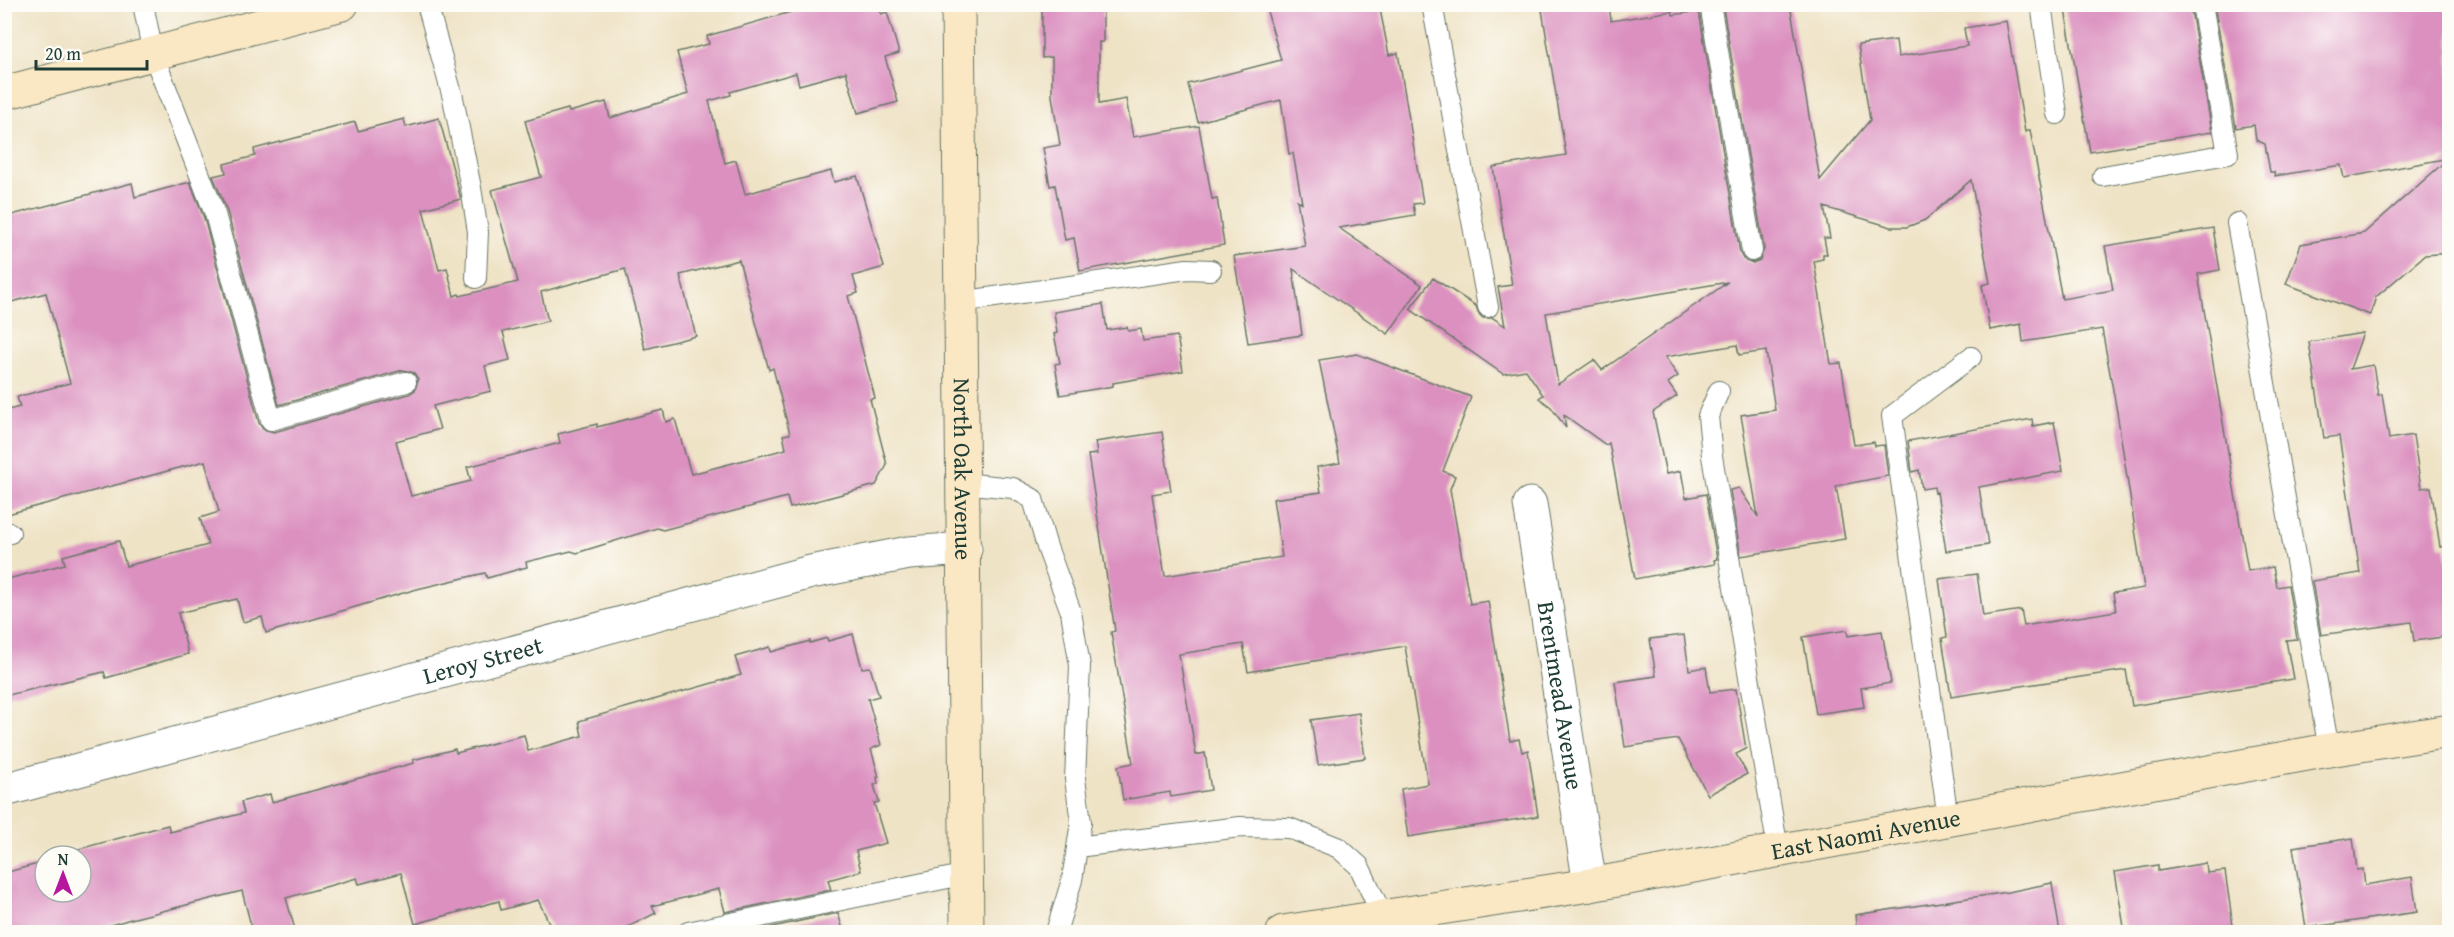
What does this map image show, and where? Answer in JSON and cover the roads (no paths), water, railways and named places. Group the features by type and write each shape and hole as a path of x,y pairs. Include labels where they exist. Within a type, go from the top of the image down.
{"street":[{"path":"4,93 342,4"},
{"name":"North Oak Avenue","path":"958,4 967,933"},
{"name":"Brentmead Avenue","path":"1530,504 1590,885"},
{"name":"Leroy Street","path":"4,790 811,572 909,553 965,549"},
{"name":"East Naomi Avenue","path":"1283,933 1590,885 2329,750 2450,731"}],"lane":[{"path":"143,4 153,54 215,214 271,420 406,382"},
{"path":"427,4 453,98 471,188 478,232 476,278"},
{"path":"1432,4 1488,307"},
{"path":"1710,4 1752,251"},
{"path":"2041,4 2057,114"},
{"path":"2103,176 2228,154 2202,4"},
{"path":"2237,223 2329,750"},
{"path":"960,302 1187,269 1211,270"},
{"path":"1948,819 1892,416 1971,357"},
{"path":"1719,391 1708,416 1712,456 1778,850"},
{"path":"962,483 1013,489 1033,499 1047,547 1071,612 1080,666 1075,779 1081,822 1072,880 1056,933"},
{"path":"1077,847 1240,827 1289,828 1339,848 1359,866 1383,917"},
{"path":"688,933 966,874"}]}
